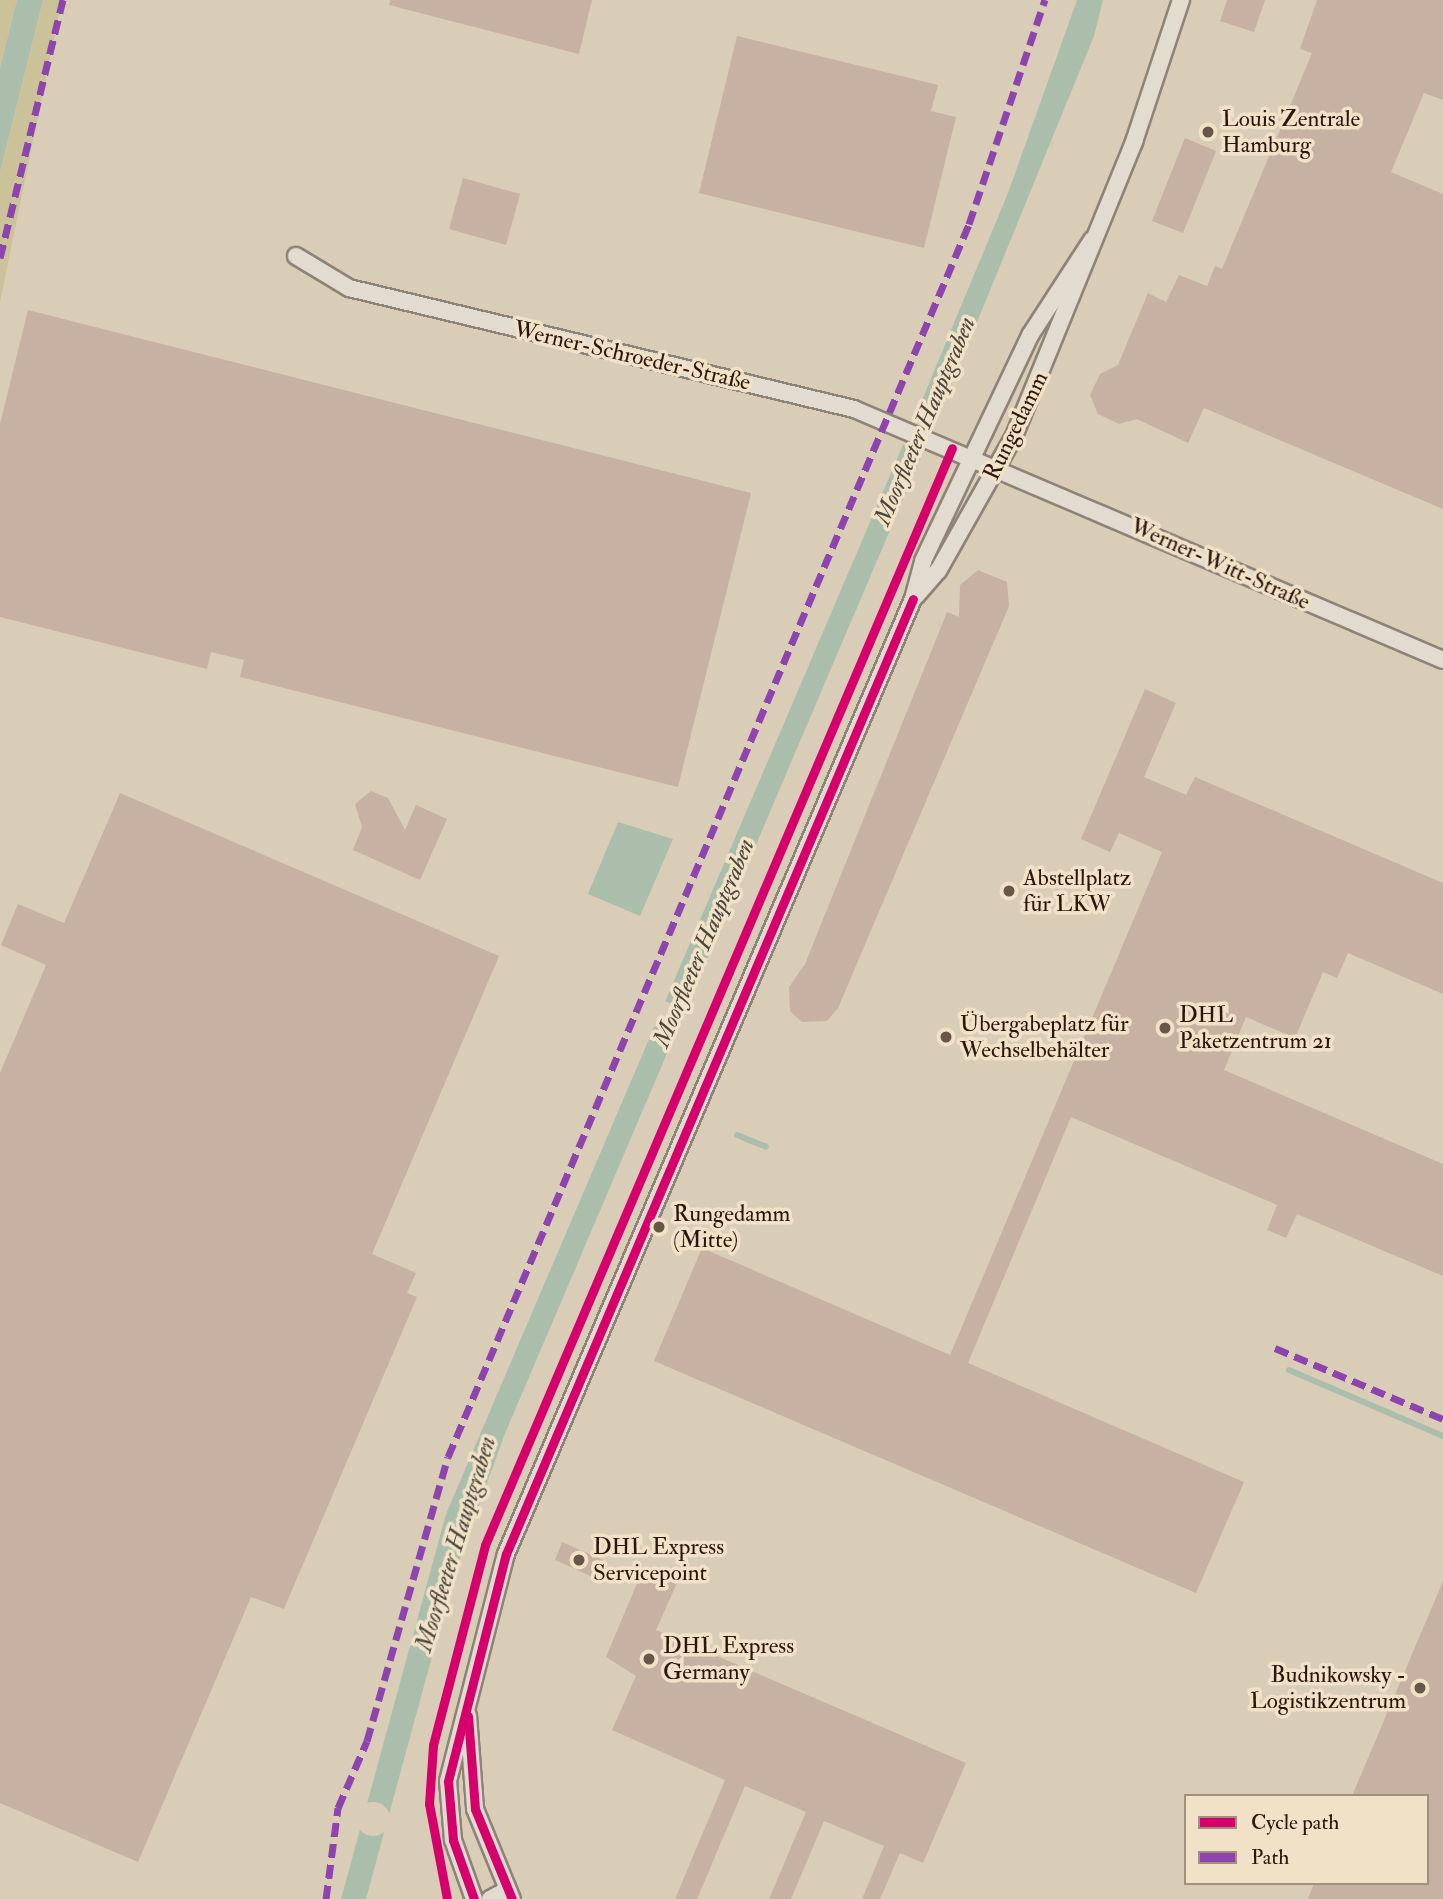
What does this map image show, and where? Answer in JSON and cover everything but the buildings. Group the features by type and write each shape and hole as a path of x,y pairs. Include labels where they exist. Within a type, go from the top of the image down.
{"street":[{"name":"Rungedamm","path":"914,598 938,571 998,468 1065,319 1092,240 1134,142 1181,0"},
{"name":"Rungedamm","path":"474,1899 453,1840 447,1798 468,1692 506,1554 560,1416 914,598 923,561 970,456 1031,334 1092,240"},
{"name":"Werner-Schroeder-Straße","path":"296,256 349,288 854,409 970,456"},
{"name":"Werner-Witt-Straße","path":"970,456 1443,660"},
{"name":"Rungedamm","path":"468,1692 471,1791 509,1894 490,1899"}],"shaded area":[{"path":"0,0 17,0 0,68"},
{"path":"43,0 62,0 0,302 0,172"}],"water":[{"path":"17,0 43,0 0,172 0,68"},
{"name":"Moorfleeter Hauptgraben","path":"1077,0 1103,0 1094,36 937,420 504,1436 455,1572 366,1899 341,1899 446,1514 917,412 1008,193"},
{"path":"618,822 673,839 640,916 588,894"}],"pier":[{"path":"913,413 940,422 926,456 900,443"},
{"path":"660,999 688,1011 677,1036 650,1024"},
{"path":"373,1802 385,1807 390,1819 385,1831 373,1836 361,1831 356,1819 361,1807"}],"waterway":[{"path":"737,1135 766,1147"},
{"path":"1289,1370 1443,1436"}],"marked path":[{"path":"0,258 63,0"},
{"path":"326,1899 338,1808 367,1741 448,1457 969,224 1045,0"},
{"path":"1275,1348 1443,1419"}],"cycle path":[{"path":"447,1899 429,1804 433,1745 485,1545 952,448"},
{"path":"474,1899 453,1840 448,1781 506,1554 913,599"},
{"path":"468,1716 475,1809 512,1899"}],"place":[{"name":"Louis Zentrale Hamburg","path":"1208,132"},
{"name":"Abstellplatz für LKW","path":"1009,891"},
{"name":"DHL Paketzentrum 21","path":"1165,1028"},
{"name":"Übergabeplatz für Wechselbehälter","path":"946,1037"},
{"name":"Rungedamm (Mitte)","path":"659,1227"},
{"name":"DHL Express Servicepoint","path":"579,1560"},
{"name":"DHL Express Germany","path":"649,1659"},
{"name":"Budnikowsky - Logistikzentrum","path":"1420,1688"}]}
